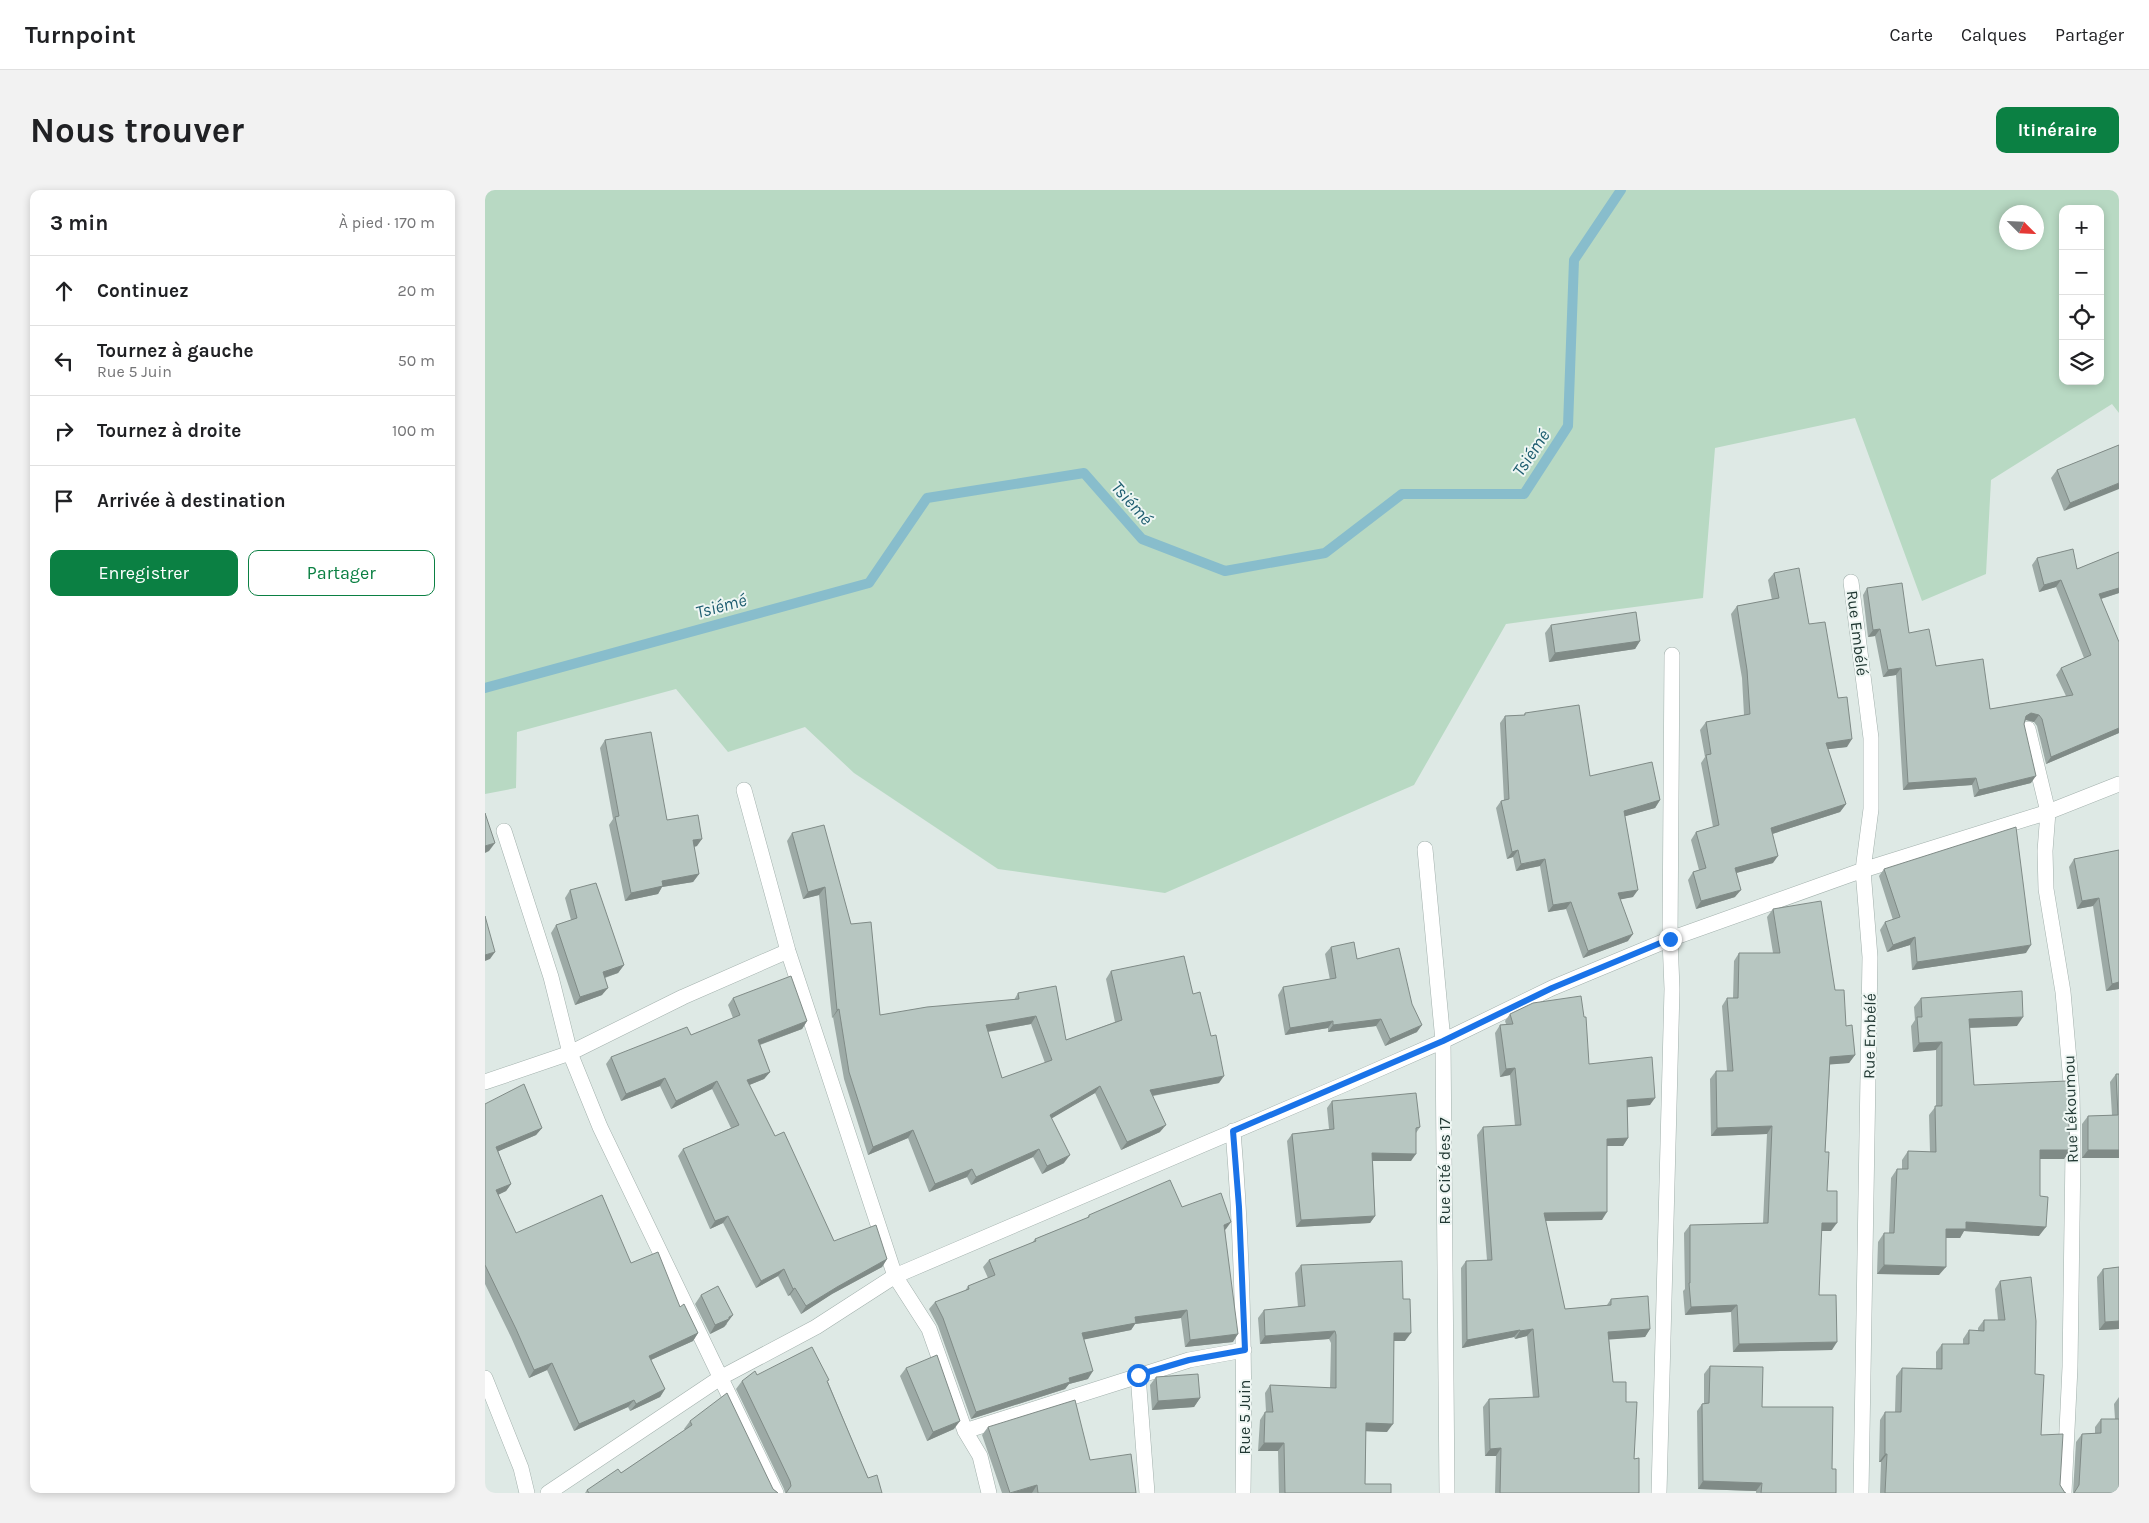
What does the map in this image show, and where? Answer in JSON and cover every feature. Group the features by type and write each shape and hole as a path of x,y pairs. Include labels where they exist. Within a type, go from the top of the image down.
{"street":[{"name":"Rue Embélé","path":"1851,582 1871,738 1871,809 1863,870 1871,957 1861,1493"},
{"path":"1659,1493 1672,989 1670,939 1672,655"},
{"name":"Rue Lékoumou","path":"2028,728 2048,812 2045,851 2046,889 2063,992 2072,1094 2070,1367 2063,1493"},
{"path":"548,1493 721,1378 816,1327 895,1276 1443,1041 1552,988 1670,939 1863,870 2048,812 2119,784"},
{"path":"744,790 789,951 895,1276 929,1329 965,1431 980,1456 989,1493"},
{"path":"504,831 551,977 570,1053 615,1160 776,1493"},
{"name":"Rue Cité des 17","path":"1425,849 1443,1041 1447,1493"},
{"path":"485,1082 570,1053 683,997 789,951"},
{"name":"Rue 5 Juin","path":"1233,1131 1239,1207 1245,1350 1243,1493"},
{"path":"965,1431 1189,1360 1245,1350"},
{"path":"1138,1375 1147,1493"},
{"path":"485,1378 521,1468 527,1493"}],"green space":[{"path":"485,190 2119,190 2119,413 2112,404 1991,480 1986,574 1922,601 1855,418 1715,448 1703,598 1506,624 1414,785 1165,893 998,869 854,773 805,727 728,752 676,689 517,732 516,788 485,794"}],"building":[{"path":"2119,445 2119,483 2070,503 2057,470"},
{"path":"2073,549 2077,569 2119,552 2119,588 2099,594 2119,642 2119,728 2051,757 2042,719 2039,715 2031,713 2026,716 2024,724 2036,776 1979,790 1976,778 1908,783 1901,668 1888,670 1880,629 1873,630 1867,588 1902,583 1909,633 1929,629 1936,666 1983,659 1990,709 2073,695 2061,668 2091,655 2061,580 2044,585 2037,558"},
{"path":"1799,568 1809,624 1825,622 1838,698 1847,697 1852,739 1826,743 1846,804 1771,828 1778,856 1735,868 1741,890 1701,901 1693,872 1706,868 1696,832 1719,825 1706,755 1711,754 1706,722 1750,714 1747,670 1737,606 1779,598 1774,573"},
{"path":"1636,612 1640,641 1555,653 1551,625"},
{"path":"1579,705 1590,776 1652,762 1660,800 1624,811 1638,890 1618,893 1633,934 1588,951 1571,902 1553,905 1545,859 1521,864 1518,850 1512,852 1501,801 1509,799 1505,716 1525,715 1525,713"},
{"path":"651,732 667,820 698,815 702,839 693,840 699,874 662,881 663,886 631,893 615,817 619,816 605,740"},
{"path":"485,813 495,843 485,846"},
{"path":"824,825 851,924 871,922 880,1015 927,1007 1019,999 1018,993 1056,986 1066,1040 1122,1020 1111,971 1184,956 1193,994 1200,992 1211,1036 1216,1035 1224,1076 1150,1090 1166,1125 1127,1142 1100,1086 1050,1115 1070,1155 1047,1166 1039,1149 976,1177 972,1169 935,1184 913,1130 873,1147 849,1072 839,1009 837,1010 825,887 808,892 792,833","holes":["1036,1016 1052,1060 1002,1078 986,1025"]},
{"path":"2016,827 2031,945 1917,962 1915,937 1893,945 1885,922 1900,917 1884,869"},
{"path":"2119,850 2119,982 2112,984 2099,898 2082,901 2074,859"},
{"path":"596,883 624,965 603,972 608,988 580,997 556,925 577,918 570,890"},
{"path":"1821,901 1835,990 1844,990 1846,1026 1852,1025 1855,1055 1830,1057 1825,1152 1829,1152 1827,1191 1837,1191 1837,1223 1822,1223 1819,1295 1836,1295 1837,1342 1739,1344 1737,1305 1691,1307 1689,1283 1690,1225 1768,1223 1772,1126 1717,1128 1716,1071 1733,1071 1727,998 1738,998 1739,953 1780,953 1773,909"},
{"path":"485,916 495,952 485,955"},
{"path":"1354,942 1357,959 1399,948 1412,1004 1422,1025 1390,1039 1381,1019 1333,1025 1333,1021 1290,1028 1283,987 1336,978 1331,947"},
{"path":"791,976 807,1021 758,1040 770,1072 747,1080 775,1136 784,1132 834,1241 876,1225 887,1259 806,1306 795,1288 793,1289 784,1269 761,1281 728,1216 715,1221 683,1149 739,1125 717,1081 676,1101 665,1078 626,1094 611,1057 687,1027 691,1035 740,1015 733,998"},
{"path":"2022,991 2023,1017 1969,1019 1974,1085 2067,1081 2070,1150 2040,1150 2040,1196 2048,1197 2046,1227 1966,1222 1966,1229 1946,1229 1946,1267 1884,1265 1884,1233 1894,1233 1897,1169 1908,1169 1908,1151 1936,1152 1935,1106 1942,1106 1942,1042 1919,1043 1917,1017 1922,1017 1921,998"},
{"path":"1581,996 1584,1017 1586,1017 1589,1064 1652,1057 1655,1098 1627,1100 1628,1138 1607,1139 1607,1212 1544,1213 1565,1309 1611,1305 1611,1299 1648,1296 1650,1329 1608,1332 1613,1382 1626,1382 1626,1402 1637,1402 1634,1459 1639,1458 1639,1493 1500,1493 1501,1448 1490,1449 1489,1399 1539,1397 1533,1329 1467,1340 1466,1261 1492,1260 1483,1127 1521,1125 1515,1068 1506,1069 1500,1025 1513,1024 1510,1014 1533,1003"},
{"path":"2116,1074 2119,1074 2119,1150 2088,1150 2088,1116 2118,1115"},
{"path":"524,1084 542,1128 496,1147 511,1184 496,1190 516,1233 602,1195 631,1263 658,1252 680,1307 684,1304 698,1333 649,1356 665,1389 636,1404 634,1400 579,1424 552,1363 534,1370 485,1265 485,1104"},
{"path":"1416,1093 1420,1127 1416,1128 1416,1154 1372,1153 1375,1216 1301,1220 1292,1134 1334,1129 1332,1101"},
{"path":"1170,1180 1182,1207 1221,1193 1231,1222 1224,1225 1238,1334 1190,1340 1187,1310 1135,1317 1136,1323 1082,1333 1093,1371 1069,1378 1070,1382 976,1412 943,1318 935,1302 969,1289 968,1286 995,1275 989,1260 1036,1241 1035,1239"},
{"path":"1402,1261 1403,1299 1410,1299 1411,1333 1394,1333 1393,1424 1366,1423 1365,1484 1391,1484 1391,1493 1285,1493 1284,1443 1264,1443 1265,1412 1273,1412 1270,1385 1336,1388 1336,1335 1335,1331 1265,1336 1264,1310 1305,1306 1301,1265"},
{"path":"2119,1267 2119,1321 2105,1322 2103,1269"},
{"path":"2031,1277 2036,1321 2035,1374 2044,1375 2041,1435 2063,1434 2060,1485 2065,1493 1885,1493 1887,1454 1885,1454 1885,1412 1901,1412 1902,1368 1942,1369 1942,1344 1969,1344 1969,1330 1984,1331 1984,1320 2005,1320 2000,1281"},
{"path":"718,1286 733,1315 729,1319 715,1325 701,1295"},
{"path":"812,1347 829,1380 827,1381 868,1478 877,1475 882,1493 786,1493 791,1486 790,1481 742,1381 755,1371 757,1375"},
{"path":"937,1355 960,1421 933,1432 906,1368"},
{"path":"1710,1366 1763,1367 1762,1407 1833,1407 1832,1469 1836,1469 1836,1493 1761,1493 1762,1483 1703,1481 1702,1404 1709,1403"},
{"path":"1198,1374 1200,1398 1158,1401 1156,1377"},
{"path":"727,1393 773,1489 778,1493 589,1493 587,1490 618,1469 621,1473 692,1425 690,1421"},
{"path":"1075,1400 1090,1460 1131,1454 1136,1493 1038,1493 1037,1485 1010,1493 988,1427"},
{"path":"2101,1419 2119,1419 2119,1493 2074,1493 2079,1485 2082,1434 2101,1433"}],"waterway":[{"name":"Tsiémé","path":"485,688 869,583 927,498 1084,473 1142,539 1225,571 1325,553 1402,494 1524,494 1568,426 1574,260 1621,190"}],"route":[{"path":"1138,1375 1189,1360 1245,1350 1239,1207 1233,1131 1443,1041 1552,988 1670,939"}]}
